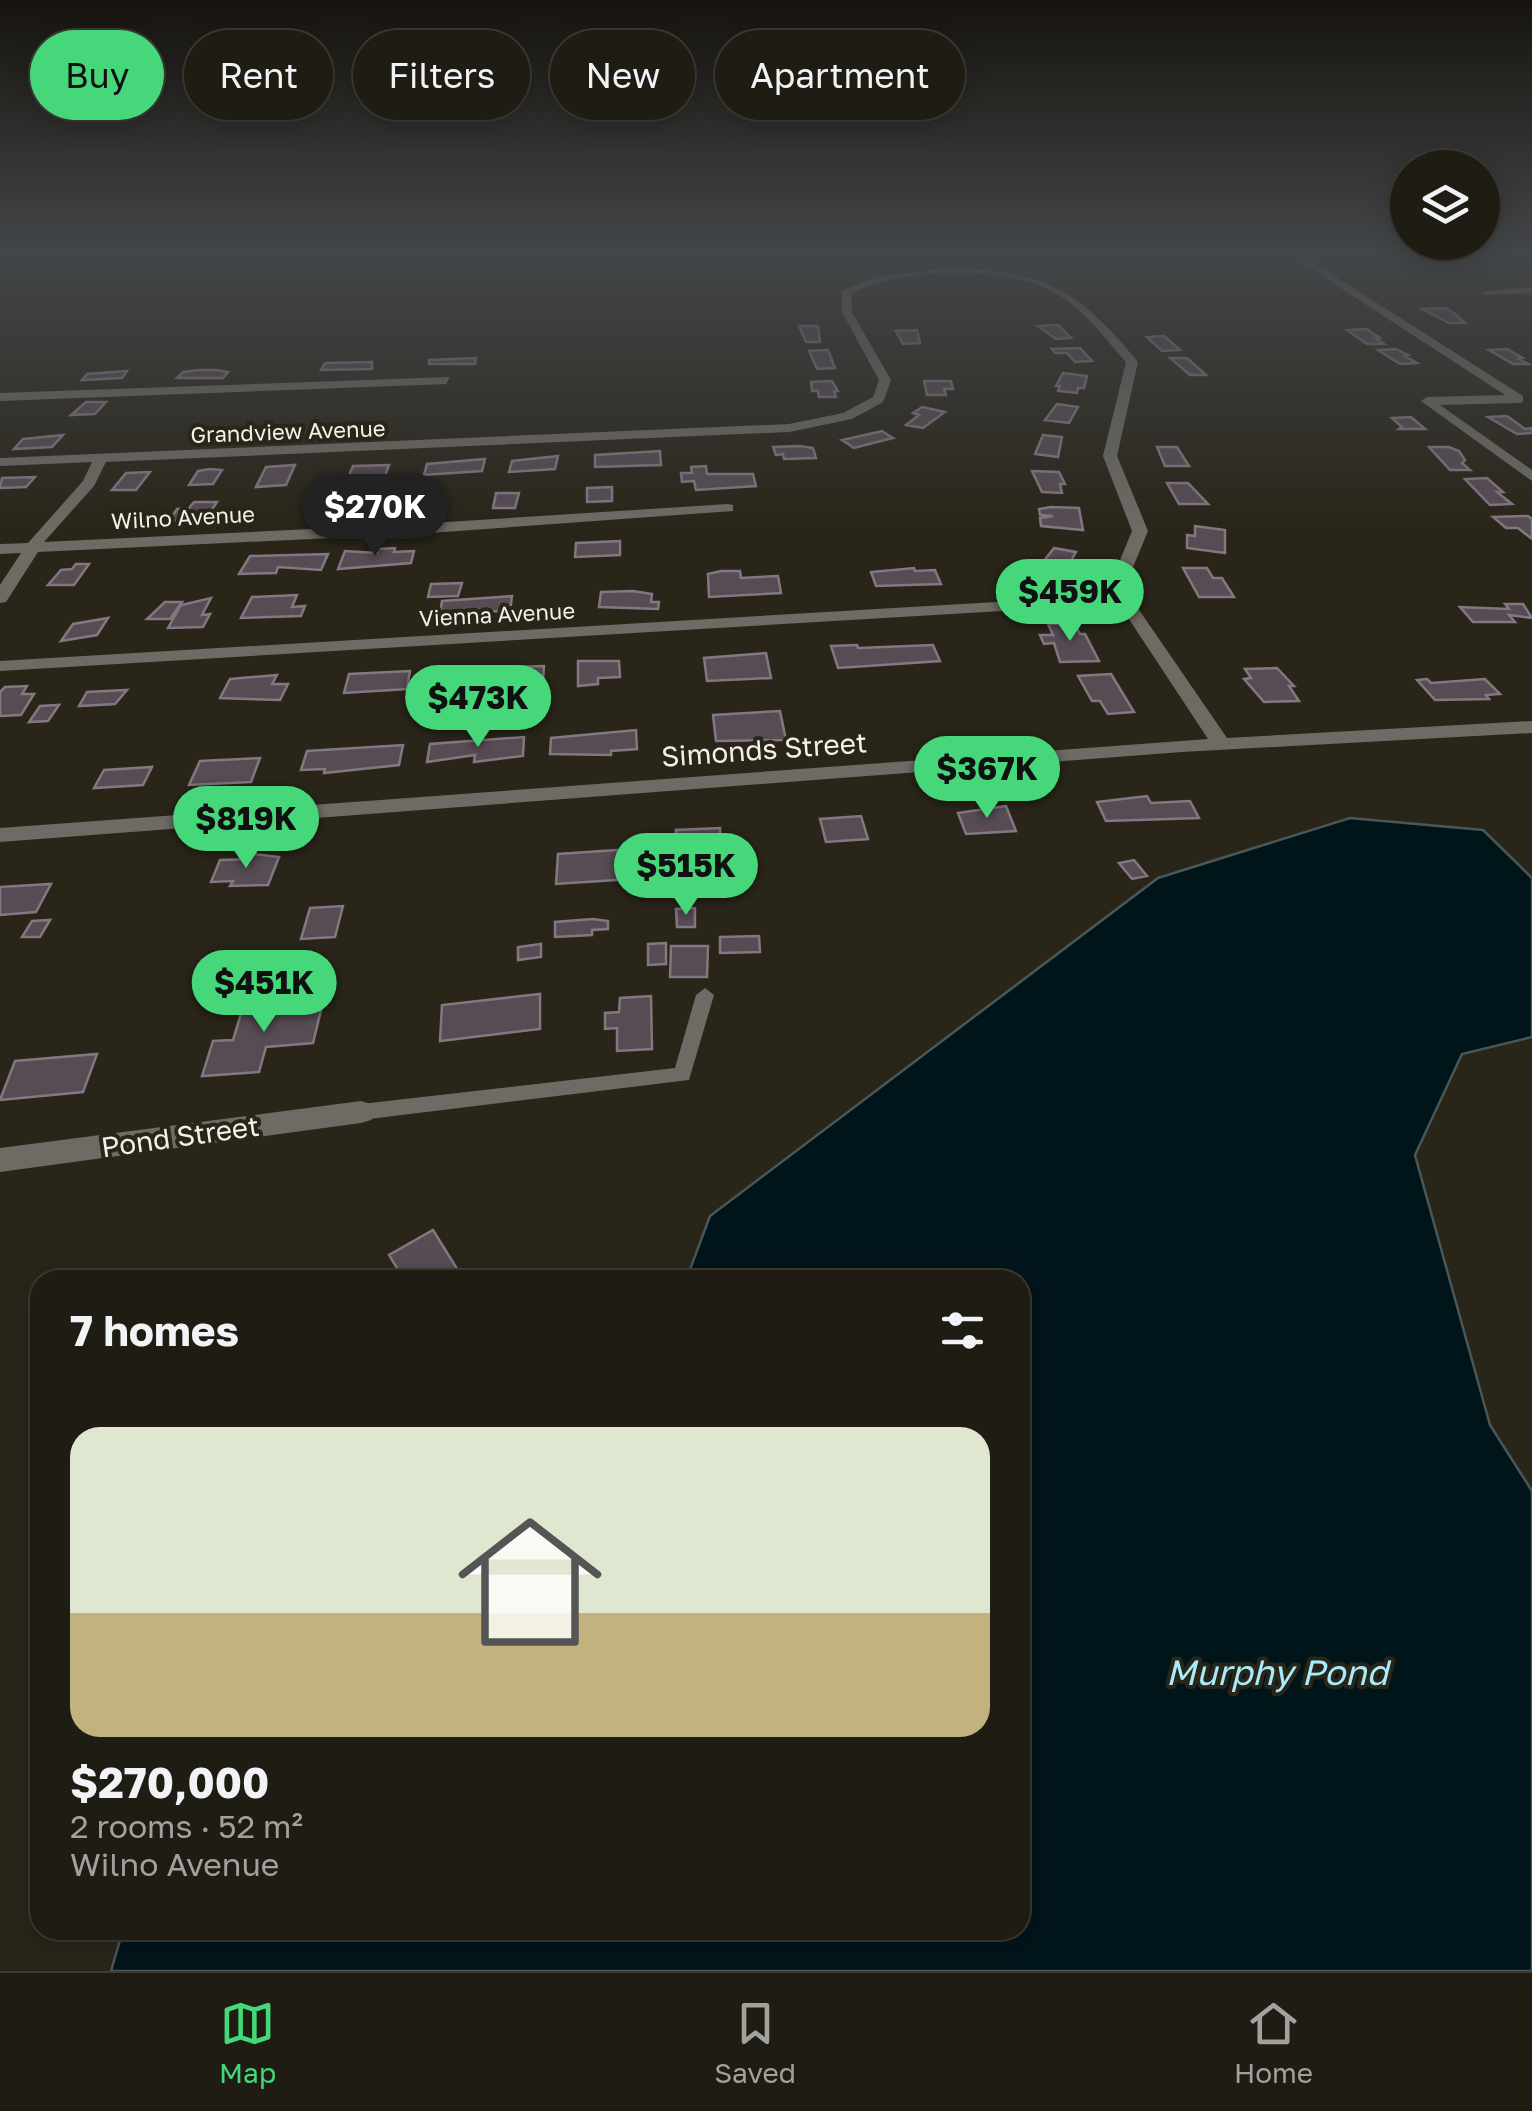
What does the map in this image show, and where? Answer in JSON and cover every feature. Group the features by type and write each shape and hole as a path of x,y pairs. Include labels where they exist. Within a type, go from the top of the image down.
{"street":[{"name":"Grandview Avenue","path":"0,462 788,428 848,416 879,399 885,380 865,344"},
{"name":"Grandview Avenue","path":"1115,344 1132,362 1110,456 1140,531 1123,572 1127,604 1221,744"},
{"path":"1437,344 1525,399"},
{"path":"0,397 446,380"},
{"path":"1525,399 1427,401 1532,478"},
{"path":"0,598 26,563 32,548 88,483 100,458"},
{"name":"Wilno Avenue","path":"0,549 416,529 728,508"},
{"name":"Vienna Avenue","path":"0,666 996,608"},
{"name":"Simonds Street","path":"0,835 1221,744 1532,727"},
{"name":"Pond Street","path":"0,1160 360,1112"}],"lane":[{"path":"360,1112 682,1075 704,995"}],"water":[{"name":"Murphy Pond","path":"1350,818 1483,830 1532,878 1532,1037 1462,1054 1415,1155 1490,1425 1532,1491 1532,1971 111,1971 120,1940 1030,1940 1030,1270 690,1270 710,1216 1158,878"}],"building":[{"path":"1154,344 1173,344 1180,350 1162,351"},
{"path":"1080,348 1092,361 1075,362 1067,353 1055,353 1052,349"},
{"path":"1396,349 1417,363 1400,364 1378,350"},
{"path":"1507,349 1528,364 1513,364 1489,350"},
{"path":"828,350 835,368 817,369 809,351"},
{"path":"476,358 475,364 429,364 429,360"},
{"path":"1170,358 1187,358 1206,375 1190,375"},
{"path":"372,362 372,369 321,370 325,363"},
{"path":"127,371 122,378 82,380 87,374"},
{"path":"183,372 228,372 223,378 177,378"},
{"path":"1063,373 1087,376 1084,388 1078,388 1077,393 1058,391 1060,386 1056,386"},
{"path":"832,381 838,391 834,391 836,397 819,397 818,391 812,391 811,382"},
{"path":"924,381 951,381 953,389 944,389 946,395 927,395"},
{"path":"86,402 106,402 95,414 71,415"},
{"path":"1057,404 1078,407 1069,423 1045,420"},
{"path":"922,407 945,412 923,428 906,425 919,415 913,413"},
{"path":"1507,416 1525,429 1532,428 1532,433 1517,434 1488,417"},
{"path":"1411,417 1425,429 1399,429 1402,427 1392,418"},
{"path":"882,431 893,438 854,448 842,440"},
{"path":"63,435 52,447 14,449 23,439"},
{"path":"1043,435 1062,437 1058,457 1035,454"},
{"path":"773,447 813,448 816,458 784,459 783,454 776,455"},
{"path":"1157,447 1177,447 1189,466 1165,466"},
{"path":"1429,447 1459,451 1465,460 1462,463 1470,470 1450,470"},
{"path":"660,451 661,465 595,467 595,455"},
{"path":"558,456 555,469 509,472 512,461"},
{"path":"485,459 482,471 424,475 427,464"},
{"path":"295,465 286,485 256,487 266,467"},
{"path":"389,465 384,479 347,480 353,466"},
{"path":"706,466 707,474 753,474 756,486 696,490 694,481 682,482 681,473 692,473 691,467"},
{"path":"222,470 213,484 189,485 198,471"},
{"path":"1032,471 1059,472 1065,484 1060,484 1062,493 1042,492"},
{"path":"150,472 136,490 112,490 126,473"},
{"path":"35,477 26,487 0,488 2,478"},
{"path":"1487,478 1512,504 1490,505 1465,479"},
{"path":"1167,483 1188,483 1208,504 1179,504"},
{"path":"612,487 612,501 587,502 587,488"},
{"path":"360,493 359,496 380,495 378,504 343,504 346,494"},
{"path":"496,493 519,493 515,508 493,508"},
{"path":"194,502 217,502 205,520 169,521 177,509 189,508"},
{"path":"1079,508 1083,530 1041,526 1040,518 1053,516 1040,515 1039,509"},
{"path":"1493,517 1532,519 1532,539 1518,528 1506,528"},
{"path":"1195,526 1225,530 1225,553 1187,548 1187,535 1195,536"},
{"path":"620,541 620,555 575,557 576,543"},
{"path":"395,548 394,552 414,551 411,563 338,569 345,551 377,553 378,549"},
{"path":"1054,548 1076,552 1066,570 1059,576 1036,571"},
{"path":"328,554 321,570 278,567 276,573 239,574 250,556"},
{"path":"76,564 89,564 74,585 48,585 61,570 72,569"},
{"path":"1183,568 1207,568 1213,578 1222,578 1234,597 1199,597"},
{"path":"935,570 941,584 876,586 871,572"},
{"path":"740,571 741,578 778,576 781,593 709,597 708,574"},
{"path":"462,583 458,596 428,597 431,584"},
{"path":"601,592 652,594 651,602 659,602 658,609 599,607"},
{"path":"297,595 292,607 305,606 301,616 241,618 252,597"},
{"path":"512,596 510,611 440,613 442,601"},
{"path":"211,598 202,615 210,614 203,627 168,628 181,605"},
{"path":"165,602 182,602 170,619 147,619"},
{"path":"1505,604 1523,604 1532,618 1509,615 1515,622 1473,622 1460,607 1509,609"},
{"path":"108,618 97,635 61,641 73,624"},
{"path":"1074,623 1080,634 1085,634 1099,661 1060,662 1054,643 1044,644 1040,635 1053,635 1048,624"},
{"path":"933,645 940,661 838,668 831,646"},
{"path":"766,653 771,678 707,681 704,658"},
{"path":"578,661 619,661 620,677 598,678 598,684 578,686"},
{"path":"544,666 543,681 508,682 510,667"},
{"path":"486,668 482,685 467,686 465,692 446,692 447,687 439,687 441,681 436,681 439,670"},
{"path":"1277,668 1294,686 1289,686 1299,701 1264,702 1244,679 1251,678 1245,669"},
{"path":"410,671 407,689 344,693 349,674"},
{"path":"1111,674 1134,712 1108,714 1100,701 1092,701 1078,676"},
{"path":"277,675 272,684 288,684 280,700 220,698 230,679"},
{"path":"1427,679 1431,683 1485,679 1500,694 1486,695 1489,699 1435,700 1417,680"},
{"path":"27,686 22,694 34,694 21,715 0,716 0,692 5,687"},
{"path":"127,690 115,704 79,706 87,692"},
{"path":"59,705 48,721 29,722 40,706"},
{"path":"780,711 786,740 716,741 713,715"},
{"path":"636,730 637,749 611,751 611,755 550,754 551,738"},
{"path":"524,737 523,756 474,762 475,755 427,762 430,744"},
{"path":"403,745 399,765 324,773 325,769 301,770 307,751"},
{"path":"260,758 251,782 189,785 200,761"},
{"path":"152,767 143,785 94,788 104,770"},
{"path":"1147,796 1151,803 1190,801 1199,818 1106,821 1097,802"},
{"path":"1006,806 1016,831 966,834 958,813"},
{"path":"861,816 868,839 826,842 820,819"},
{"path":"720,828 721,850 676,852 676,830"},
{"path":"631,849 631,879 556,884 558,854"},
{"path":"253,854 279,857 268,885 211,882 220,860 251,859"},
{"path":"1134,860 1147,876 1132,879 1119,863"},
{"path":"51,884 36,912 0,915 0,887"},
{"path":"343,906 335,937 301,939 310,908"},
{"path":"695,908 695,927 677,927 676,909"},
{"path":"50,920 40,937 22,937 32,921"},
{"path":"608,921 608,929 592,930 592,935 555,937 555,922"},
{"path":"759,936 760,952 720,953 720,937"},
{"path":"666,943 666,964 648,965 648,944"},
{"path":"541,944 541,957 518,960 518,947"},
{"path":"671,946 708,946 707,977 670,977"},
{"path":"540,994 540,1029 440,1041 442,1005"},
{"path":"651,996 652,1049 617,1051 617,1028 605,1029 605,1013 619,1012 620,998"},
{"path":"324,998 313,1043 266,1047 259,1072 202,1076 213,1041 233,1040 244,1004"},
{"path":"97,1054 83,1092 0,1100 15,1061"},
{"path":"433,1230 458,1270 394,1270 397,1268 389,1255"}]}
